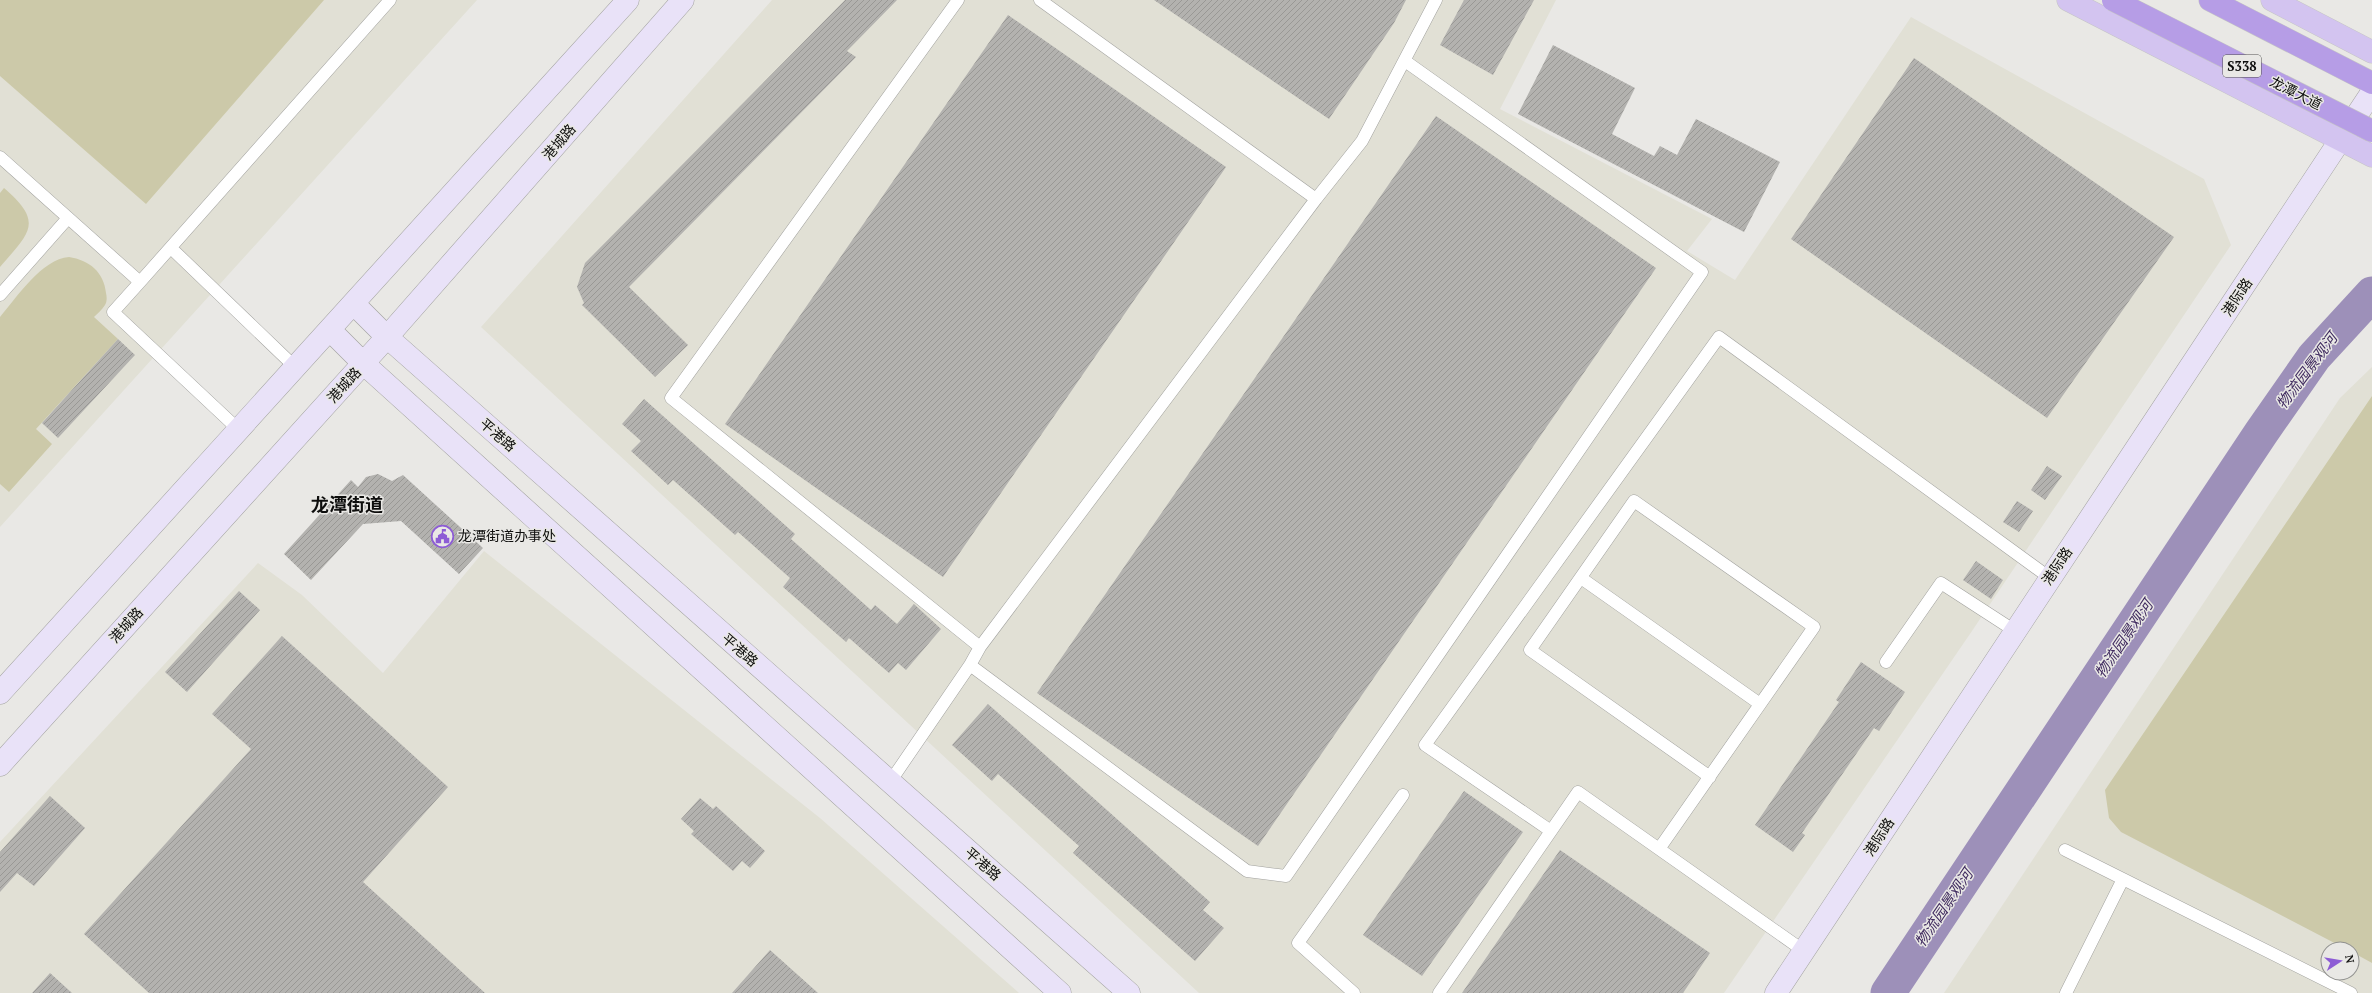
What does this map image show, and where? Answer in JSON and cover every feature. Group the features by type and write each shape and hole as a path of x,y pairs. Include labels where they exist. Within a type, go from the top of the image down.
{"highway":[{"name":"龙潭大道","path":"2113,0 2372,131"},
{"path":"2210,0 2372,83"}],"main road":[{"path":"2068,0 2372,156"},
{"path":"2272,0 2372,52"}],"street":[{"path":"0,693 628,0"},
{"name":"港城路","path":"0,765 363,364 683,0"},
{"name":"港际路","path":"1776,993 2372,92"},
{"name":"平港路","path":"354,304 387,337 1129,993"},
{"path":"330,330 363,364 1060,993"}],"lane":[{"path":"238,430 113,312 390,0"},
{"path":"958,0 671,398 980,647"},
{"path":"1040,0 1316,199"},
{"path":"890,782 970,665 980,647 1316,199 1362,141 1436,0"},
{"path":"970,665 1247,871 1286,876 1702,272 1405,61"},
{"path":"0,157 140,282"},
{"path":"0,295 68,218"},
{"path":"171,248 295,367"},
{"path":"1551,831 1425,745 1719,338 2050,578"},
{"path":"1659,850 1710,777 1760,704 1814,627 1634,501 1530,650 1710,777"},
{"path":"1581,578 1760,704"},
{"path":"1886,662 1941,583 2015,631"},
{"path":"1438,993 1578,792 1804,951"},
{"path":"1354,993 1298,943 1403,794"},
{"path":"2065,850 2351,993"},
{"path":"2066,993 2123,879"}],"shaded area":[{"path":"0,0 477,0 0,527"},
{"path":"0,0 324,0 146,204 0,76"},
{"path":"772,0 1556,0 1500,109 1712,219 1687,251 1735,280 1911,17 2204,179 2231,245 1972,631 1724,993 1199,993 481,327"},
{"path":"4,188 25,210 28,219 28,228 19,245 0,267 0,193"},
{"path":"69,257 89,264 99,273 105,286 107,299 105,305 94,317 118,339 36,429 52,444 9,492 0,484 0,317 31,280 49,264 59,259"},
{"path":"2372,367 2372,993 1944,993 2340,398"},
{"path":"2372,396 2372,963 2360,956 2360,941 2331,941 2121,832 2109,818 2105,790"},
{"path":"484,551 820,818 1019,993 0,993 0,842 258,563 302,595 383,673"}],"building":[{"path":"845,0 897,0 847,51 856,57 629,287 688,345 655,377 582,305 584,303 577,287 585,263"},
{"path":"1154,0 1406,0 1394,23 1329,119"},
{"path":"1464,0 1534,0 1493,75 1440,45"},
{"path":"1008,15 1226,167 943,577 725,424"},
{"path":"1553,45 1635,88 1612,134 1654,156 1660,146 1677,155 1696,119 1780,162 1744,232 1518,114"},
{"path":"1914,58 2174,237 2047,418 1791,239"},
{"path":"1436,116 1656,268 1258,846 1037,693"},
{"path":"118,339 135,355 58,438 42,423"},
{"path":"644,399 795,534 791,539 871,610 875,605 897,624 914,604 941,629 906,670 898,663 889,673 849,638 846,642 783,587 790,578 738,532 735,535 673,480 668,485 631,451 641,441 622,424"},
{"path":"2047,466 2062,476 2045,500 2031,490"},
{"name":"龙潭街道办事处","path":"378,474 392,481 403,475 483,548 459,574 401,521 363,524 311,580 284,554 351,480 358,487 366,477"},
{"path":"2017,501 2033,511 2019,532 2003,522"},
{"path":"1976,561 2003,580 1991,599 1963,580"},
{"path":"239,591 260,610 187,692 165,672"},
{"path":"282,636 448,787 363,882 485,993 149,993 84,934 251,749 212,714"},
{"path":"1861,662 1905,692 1879,731 1874,728 1802,833 1805,835 1793,852 1755,825 1839,702 1836,700"},
{"path":"988,704 1210,902 1203,910 1224,928 1195,961 1073,853 1079,846 998,774 992,781 952,745"},
{"path":"1464,791 1523,832 1422,976 1363,935"},
{"path":"50,796 85,828 34,886 17,873 0,892 0,852"},
{"path":"700,798 713,809 716,806 765,851 750,868 742,861 733,871 691,834 694,831 681,819"},
{"path":"1560,850 1710,953 1683,993 1462,993"},
{"path":"770,950 818,993 732,993"},
{"path":"50,973 72,993 32,993"}],"waterway":[{"name":"物流园景观河","path":"1888,993 2261,433 2314,357 2372,294"}],"place":[{"name":"龙潭街道办事处","path":"443,536"}],"district":[{"name":"龙潭街道","path":"347,505"}]}
